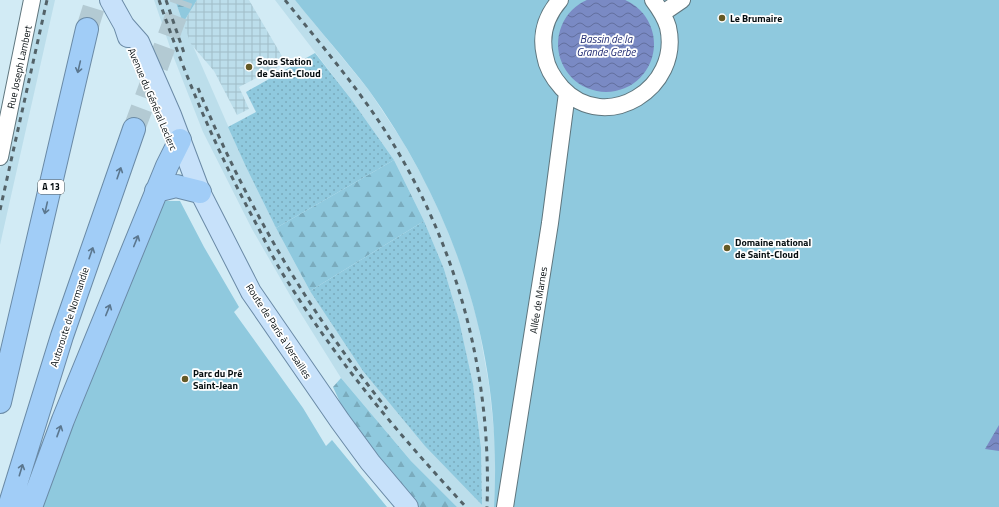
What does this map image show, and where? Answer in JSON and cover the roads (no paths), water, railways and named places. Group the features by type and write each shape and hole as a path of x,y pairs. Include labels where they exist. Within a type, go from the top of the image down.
{"highway":[{"name":"A 13","path":"0,402 88,30"},
{"name":"Autoroute de Normandie","path":"9,507 62,336 134,129"},
{"path":"31,507 63,420 156,191 177,146"},
{"path":"156,191 176,186 200,192"}],"main road":[{"name":"Avenue du Général Leclerc","path":"110,0 124,25 131,46 163,119 200,192"},
{"name":"Avenue du Général Leclerc","path":"124,25 139,42 171,115 177,146"},
{"name":"Route de Paris à Versailles","path":"200,192 251,292 340,421 370,462 408,507"}],"street":[{"name":"Rue Joseph Lambert","path":"0,157 32,0"},
{"path":"560,0 553,8 547,19 544,30 543,47 546,64 554,78 567,93 592,105 606,106 630,102 641,96 653,86 662,73 668,57 670,39 668,26 663,13 653,0"},
{"path":"663,13 682,0"},
{"name":"Allée de Marnes","path":"505,507 550,223 567,93"}],"water":[{"name":"Bassin de la Grande Gerbe","path":"606,-4 624,0 640,10 650,26 654,44 650,62 640,78 624,88 606,92 588,88 572,78 562,62 558,44 562,26 572,10 588,0"},
{"path":"999,425 999,451 985,449"}],"tunnel":[{"path":"87,29 96,0"},
{"path":"134,129 182,0"}],"railway":[{"path":"0,210 47,0"},
{"path":"159,0 180,59 204,117 230,174 280,270 328,342 350,371 418,454 466,507"},
{"path":"166,0 184,53"},
{"path":"285,0 323,46 382,126 408,170 430,214 449,261 464,308 475,357 483,406 487,456 487,507"},
{"path":"198,88 236,173 281,256 331,335 387,409"}],"place":[{"name":"Le Brumaire","path":"722,18"},
{"name":"Sous Station de Saint-Cloud","path":"249,67"},
{"name":"Domaine national de Saint-Cloud","path":"727,248"},
{"name":"Parc du Pré Saint-Jean","path":"185,379"}]}
